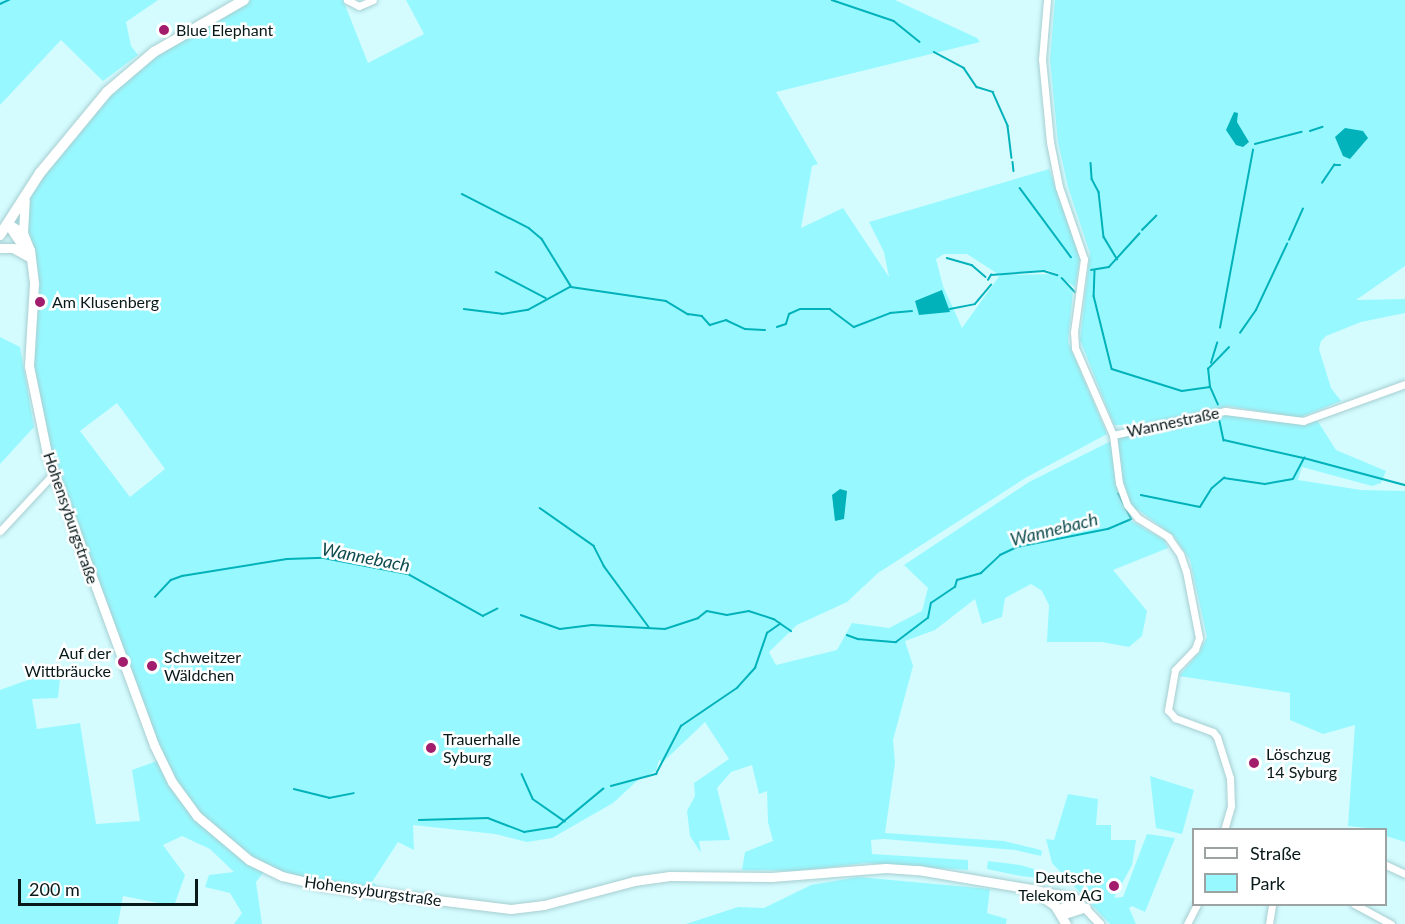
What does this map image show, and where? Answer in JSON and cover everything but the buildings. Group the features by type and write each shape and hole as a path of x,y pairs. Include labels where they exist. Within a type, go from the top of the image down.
{"main road":[{"path":"0,235 30,188 107,92 154,52 244,0"},
{"path":"23,233 22,212 30,188"},
{"path":"7,224 23,233"},
{"name":"Hohensyburgstraße","path":"7,224 31,258"},
{"name":"Hohensyburgstraße","path":"23,233 31,258 34,284 29,366 54,473 166,770 205,825 265,869 323,885 505,908 544,906 634,881 681,875 771,877 886,868 1031,889 1062,916"},
{"path":"0,248 13,248 31,258"}],"street":[{"path":"346,0 359,6 373,0"},
{"path":"1047,0 1042,59 1050,142 1059,187 1084,259 1074,340 1113,435 1119,483 1127,505 1138,518 1168,537 1180,554 1186,571 1199,638 1195,649 1175,670 1168,710 1174,718 1213,732 1217,737 1230,778 1231,806 1225,828"},
{"name":"Wannestraße","path":"1113,435 1225,411 1303,421 1405,384"},
{"path":"0,531 54,473"},
{"path":"1387,865 1405,874"},
{"path":"1031,889 1067,896 1085,906 1100,924"},
{"path":"1062,916 1071,902 1085,906"},
{"path":"1187,924 1196,906"},
{"path":"1269,924 1272,906"},
{"path":"1358,906 1391,924"}],"green space":[{"path":"0,0 158,0 126,22 131,46 138,55 103,81 61,40 0,105"},
{"path":"244,0 343,0 368,63 424,34 406,0 895,0 977,38 980,42 776,92 818,164 812,166 801,228 843,208 889,277 884,252 869,222 1049,169 1080,258 1075,287 1061,278 1073,290 1068,342 1107,434 1027,477 878,573 847,602 797,625 769,652 776,665 837,650 852,623 889,628 922,611 928,588 904,565 1029,482 1123,435 1235,412 1297,424 1317,420 1336,450 1386,471 1381,483 1372,486 1302,467 1298,480 1361,490 1405,491 1405,842 1387,836 1387,828 1348,826 1355,725 1323,734 1290,720 1290,693 1179,676 1199,653 1207,637 1190,560 1174,536 1137,509 1128,519 1164,540 1168,548 1113,570 1147,611 1142,636 1129,647 1102,642 1047,642 1049,605 1042,591 1031,584 1005,598 1002,617 982,624 975,599 935,630 905,641 913,666 893,740 895,763 885,833 1004,841 1042,851 1041,856 1015,850 884,839 871,840 872,854 968,860 968,870 865,863 798,871 742,870 745,852 773,841 768,822 767,791 759,794 752,765 731,772 717,788 730,840 699,841 701,853 690,836 687,811 695,796 694,783 729,759 705,722 663,762 659,760 656,771 638,780 613,803 552,838 527,842 495,834 413,825 414,850 398,842 372,882 389,894 266,869 256,882 262,924 234,924 242,913 230,893 205,887 209,875 234,872 210,849 182,836 163,845 185,875 174,906 123,896 118,924 0,924 0,690 61,668 58,698 32,699 37,729 80,723 96,824 140,821 132,770 160,760 60,490 31,381 33,270 7,223 82,120 154,52","holes":["944,254 967,254 998,274 1047,270 1058,274 1000,275 962,328 943,286 936,259","117,403 165,469 130,497 80,431"]},
{"path":"1055,0 1405,0 1405,266 1356,300 1405,299 1405,313 1361,322 1326,336 1321,341 1319,349 1331,388 1341,401 1298,418 1229,406 1139,425 1114,425 1080,340 1090,253 1068,187 1058,142 1050,60"},
{"path":"0,337 20,347 34,427 0,464"},
{"path":"1150,776 1194,790 1182,834 1156,828"},
{"path":"1068,794 1098,799 1096,825 1111,825 1111,840 1136,840 1132,865 1114,898 1123,897 1147,834 1175,838 1145,912 1132,906 1129,908 1136,924 1110,924 1052,863 1046,839 1054,840"},
{"path":"988,861 1020,865 1041,871 1038,878 1021,876 987,869"},
{"path":"858,877 990,889 987,913 1007,919 1006,924 686,924 738,907 764,908 811,885"}],"shaded area":[{"path":"1234,112 1238,113 1237,122 1249,142 1243,147 1236,145 1226,130"},
{"path":"1345,128 1363,131 1368,138 1350,159 1343,156 1335,137"},
{"path":"942,290 950,312 919,315 915,301"},
{"path":"840,489 847,491 844,519 835,521 832,495"}],"waterway":[{"path":"0,4 9,0"},
{"path":"832,0 894,21 920,42"},
{"path":"934,52 964,68 977,87 993,92 1008,126 1012,158"},
{"path":"1310,131 1322,127"},
{"path":"1255,144 1301,132"},
{"path":"1220,328 1253,150"},
{"path":"1013,162 1014,171"},
{"path":"1091,163 1092,179 1099,192 1104,237 1117,259"},
{"path":"1322,183 1334,165 1340,165"},
{"path":"1020,188 1071,257"},
{"path":"462,194 529,228 542,239 571,286"},
{"path":"1289,240 1303,209"},
{"path":"1142,230 1156,216"},
{"path":"1091,270 1109,267 1139,234"},
{"path":"1240,333 1256,310 1287,244"},
{"path":"947,258 972,265 986,277"},
{"path":"988,280 991,275 1044,271 1057,275"},
{"path":"1095,271 1094,296 1112,369 1182,391 1210,387"},
{"path":"496,272 546,298"},
{"path":"1062,278 1075,292"},
{"path":"950,309 975,304 991,285"},
{"path":"464,309 502,314 528,310 570,287"},
{"path":"571,287 666,301 688,314 702,316 710,325 726,320 745,329 765,330"},
{"path":"777,327 786,324 789,314 800,309 830,309 854,327 890,313 912,311"},
{"path":"1211,363 1217,343"},
{"path":"1218,405 1210,387 1208,369 1229,347"},
{"path":"1219,417 1224,440 1303,458"},
{"name":"Wannebach","path":"1141,495 1200,507 1212,488 1224,478 1265,484 1293,479 1304,458 1405,485"},
{"name":"Wannebach","path":"847,635 858,639 896,642 928,618 931,603 955,587 957,580 981,573 1000,555 1017,547 1108,529 1131,519 1118,494"},
{"path":"540,508 594,546 604,566 649,627"},
{"name":"Wannebach","path":"155,597 171,580 182,576 287,559 324,558 408,574 483,616 497,609"},
{"name":"Wannebach","path":"521,615 560,629 592,625 665,629 698,618 707,611 727,615 749,611 774,619 791,631"},
{"path":"611,786 656,774 681,726 737,688 755,668 767,633 780,624"},
{"path":"522,774 533,799 565,821"},
{"path":"294,789 329,798 354,793"},
{"path":"419,820 488,818 524,832 557,827 603,789"}],"place":[{"name":"Blue Elephant","path":"164,30"},
{"name":"Am Klusenberg","path":"40,302"},
{"name":"Auf der Wittbräucke","path":"123,662"},
{"name":"Schweitzer Wäldchen","path":"152,666"},
{"name":"Trauerhalle Syburg","path":"431,748"},
{"name":"Löschzug 14 Syburg","path":"1254,763"},
{"name":"Deutsche Telekom AG","path":"1114,886"}]}
